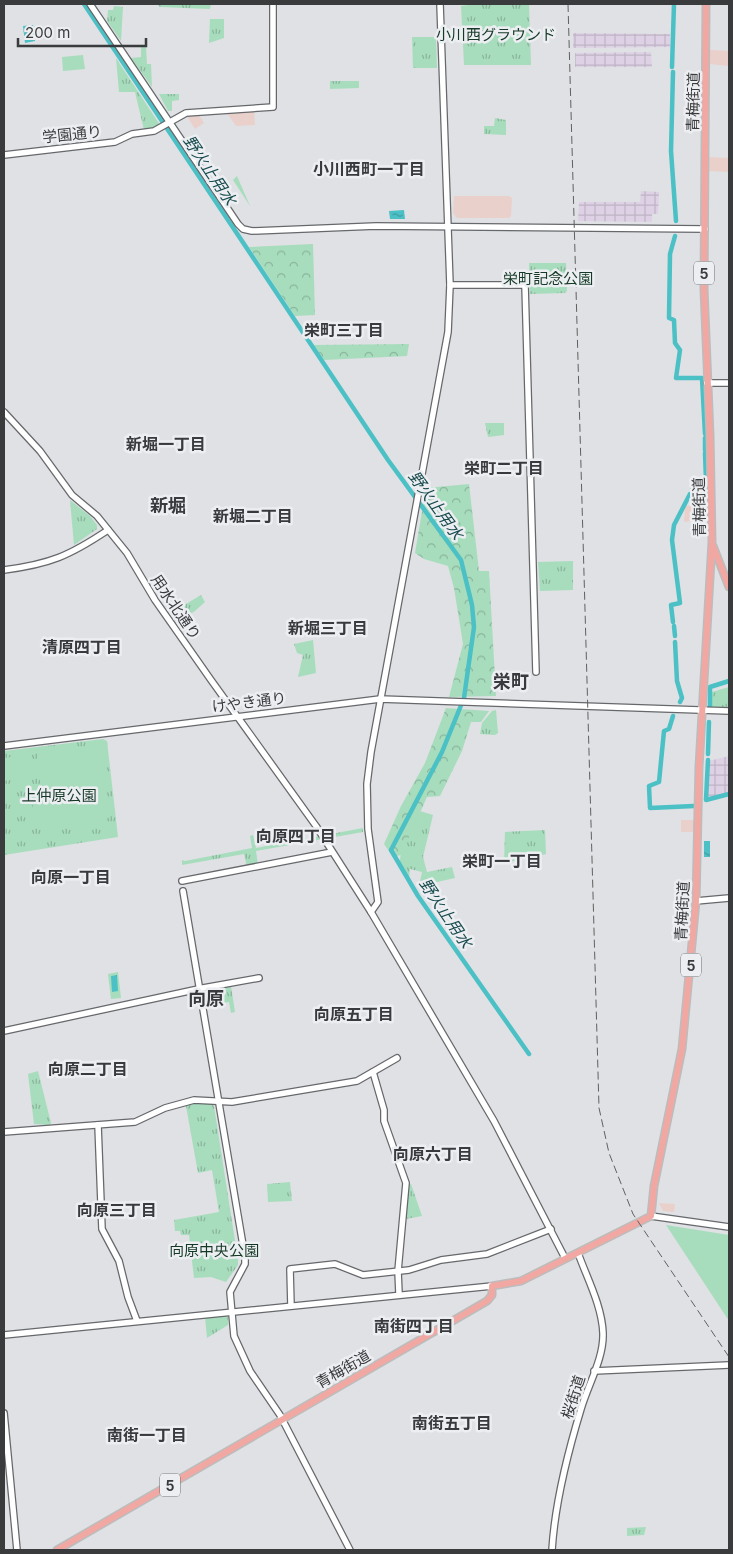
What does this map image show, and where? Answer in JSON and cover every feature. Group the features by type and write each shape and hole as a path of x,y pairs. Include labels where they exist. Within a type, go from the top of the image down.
{"main road":[{"name":"青梅街道","path":"651,1216 654,1186 682,1049 696,901 702,710 712,542 708,383 704,322 706,4"},
{"path":"712,542 729,587"},
{"path":"492,1286 516,1283 651,1216"},
{"name":"青梅街道","path":"57,1550 487,1302 492,1295 492,1286"}],"street":[{"path":"90,4 167,124 238,224 244,229 252,231 376,226 448,228 705,228"},
{"name":"学園通り","path":"4,155 115,142 132,134 160,129 186,113 273,107 273,4"},
{"path":"371,912 378,902 369,844 368,784 380,699 448,332 450,285 440,4"},
{"path":"450,285 525,286 536,672"},
{"path":"708,383 729,383"},
{"name":"用水北通り","path":"4,412 40,451 72,495 97,516 127,554 155,600 316,826 371,912 494,1121 565,1258"},
{"path":"4,570 38,566 64,557 108,530"},
{"name":"けやき通り","path":"4,746 380,699 729,710"},
{"path":"182,881 332,852"},
{"path":"183,891 198,989 245,1257 243,1268 231,1288 234,1336 250,1371 282,1419 350,1550"},
{"path":"696,901 729,898"},
{"path":"4,1031 198,989 259,978"},
{"path":"4,1132 135,1122 165,1108 194,1100 218,1102 247,1100 357,1081 397,1058"},
{"path":"373,1072 384,1110 384,1121 406,1183 398,1271 400,1294"},
{"path":"98,1124 102,1229 119,1261 137,1321"},
{"path":"651,1216 729,1227"},
{"path":"291,1306 290,1270 335,1264 364,1275 398,1271 441,1260 487,1254 551,1229"},
{"name":"桜街道","path":"552,1550 554,1516 563,1476 602,1345 602,1323 578,1253"},
{"path":"4,1335 492,1286"},
{"path":"594,1371 729,1365"},
{"path":"4,1414 17,1550"}],"shaded area":[{"path":"573,33 670,34 670,47 573,48"},
{"path":"710,50 729,51 729,66 710,64"},
{"path":"651,52 652,67 575,67 575,53"},
{"path":"254,111 255,125 236,126 227,113"},
{"path":"198,113 204,123 195,129 186,115"},
{"path":"709,157 729,158 729,172 709,171"},
{"path":"641,191 659,192 658,214 652,214 652,222 578,221 579,202 640,202"},
{"path":"454,196 509,196 512,198 511,216 509,218 457,218 453,213"},
{"path":"707,503 707,519 684,522 685,506"},
{"path":"729,756 729,793 707,799 709,761"},
{"path":"681,820 694,820 694,830 692,832 681,832"},
{"path":"659,1203 675,1204 674,1212 663,1211"}],"green space":[{"path":"157,4 211,4 210,9 160,7"},
{"name":"小川西グラウンド","path":"476,4 529,4 531,65 464,65 461,6"},
{"path":"114,6 123,7 121,41 107,21 108,10 113,10"},
{"path":"210,19 224,19 224,38 209,43"},
{"path":"412,37 435,37 437,68 413,68"},
{"path":"141,46 146,46 147,64 151,64 152,87 131,58 141,57"},
{"path":"83,55 85,69 63,71 62,57"},
{"path":"116,58 160,125 144,130 135,92 119,92"},
{"path":"330,81 359,81 359,88 330,89"},
{"path":"159,94 179,94 179,100 172,101 172,111 168,111"},
{"path":"495,118 506,120 506,135 484,134 484,126 494,126"},
{"path":"237,176 250,206 233,180"},
{"path":"313,244 315,315 295,316 249,247"},
{"name":"栄町記念公園","path":"529,263 566,263 567,291 565,293 530,294"},
{"path":"409,344 407,356 324,360 314,345"},
{"path":"485,423 504,423 504,435 488,437"},
{"path":"469,484 479,571 489,571 496,696 449,697 463,644 454,588 448,566 424,559 415,553 426,488"},
{"path":"70,500 90,516 97,525 97,529 74,545"},
{"path":"573,561 573,590 540,591 538,562"},
{"path":"201,595 205,602 195,611 177,622 171,613"},
{"path":"313,640 316,673 298,677 303,655 297,653 294,644"},
{"path":"729,687 729,707 711,707 712,692"},
{"path":"446,708 489,711 481,722 471,722 462,751 440,796 427,797 401,855 393,857 384,844 401,806 425,763"},
{"path":"496,710 498,733 495,735 480,734 482,723 492,711"},
{"name":"上仲原公園","path":"103,739 107,741 118,837 4,855 4,751"},
{"path":"91,746 101,754 109,807 108,818 84,828 64,823 46,825 34,822 31,813 40,781 37,753"},
{"path":"31,754 34,777 4,781 4,758"},
{"path":"420,811 433,815 423,857 427,872 452,867 455,878 419,886 422,872 410,869 409,879 399,864 402,849"},
{"path":"363,828 363,832 256,851 258,865 247,867 244,854 182,865 182,860 252,848 250,836 253,835 256,848"},
{"path":"545,830 546,854 504,863 505,832"},
{"path":"118,972 121,998 111,999 108,974"},
{"path":"231,986 235,1012 231,1013 229,1002 204,1006 201,992"},
{"path":"38,1071 50,1125 34,1124 28,1074"},
{"name":"向原中央公園","path":"195,1103 211,1103 214,1106 238,1260 238,1265 226,1282 211,1277 194,1278 189,1235 181,1235 180,1231 175,1231 174,1220 219,1212 212,1170 198,1173 186,1106"},
{"path":"290,1182 292,1201 268,1202 267,1184"},
{"path":"411,1184 422,1216 406,1219 408,1185"},
{"path":"666,1225 729,1235 729,1321"},
{"path":"224,1315 228,1317 228,1325 207,1338 205,1317"},
{"path":"646,1527 644,1535 627,1536 627,1528"}],"water":[{"path":"33,25 35,41 25,43 23,26"},
{"path":"404,210 405,219 390,219 389,211"},
{"path":"704,841 710,841 710,857 704,857"},
{"path":"117,975 118,991 112,992 111,976"}],"waterway":[{"name":"野火止用水","path":"84,4 388,460 461,560 472,605 474,627 464,698 442,752 391,850 418,896 529,1054"},
{"path":"672,67 674,4"},
{"path":"673,72 671,151 676,221"},
{"path":"675,236 670,254 669,318 674,320 675,343 680,350 676,378 702,378 705,434"},
{"path":"705,438 705,450"},
{"path":"705,453 706,481"},
{"path":"692,490 706,488"},
{"path":"673,622 671,605 680,603 672,540 674,525 690,494"},
{"path":"674,626 675,636"},
{"path":"675,642 677,681 682,698 680,702"},
{"path":"710,706 710,687 729,681"},
{"path":"673,716 669,729 664,731 659,782 649,786 650,808 694,806"},
{"path":"708,754 709,722"},
{"path":"708,760 706,800 729,794"}],"railway":[{"path":"568,4 599,1108 609,1153 633,1214 729,1357"}],"district":[{"name":"小川西町一丁目","path":"369,169"},
{"name":"栄町三丁目","path":"344,330"},
{"name":"新堀一丁目","path":"166,444"},
{"name":"栄町二丁目","path":"504,468"},
{"name":"新堀","path":"168,505"},
{"name":"新堀二丁目","path":"253,516"},
{"name":"新堀三丁目","path":"328,628"},
{"name":"清原四丁目","path":"82,647"},
{"name":"栄町","path":"511,681"},
{"name":"向原四丁目","path":"296,836"},
{"name":"栄町一丁目","path":"502,861"},
{"name":"向原一丁目","path":"71,877"},
{"name":"向原","path":"206,998"},
{"name":"向原五丁目","path":"354,1014"},
{"name":"向原二丁目","path":"88,1069"},
{"name":"向原六丁目","path":"433,1154"},
{"name":"向原三丁目","path":"117,1210"},
{"name":"南街四丁目","path":"414,1326"},
{"name":"南街五丁目","path":"452,1423"},
{"name":"南街一丁目","path":"147,1435"}]}
